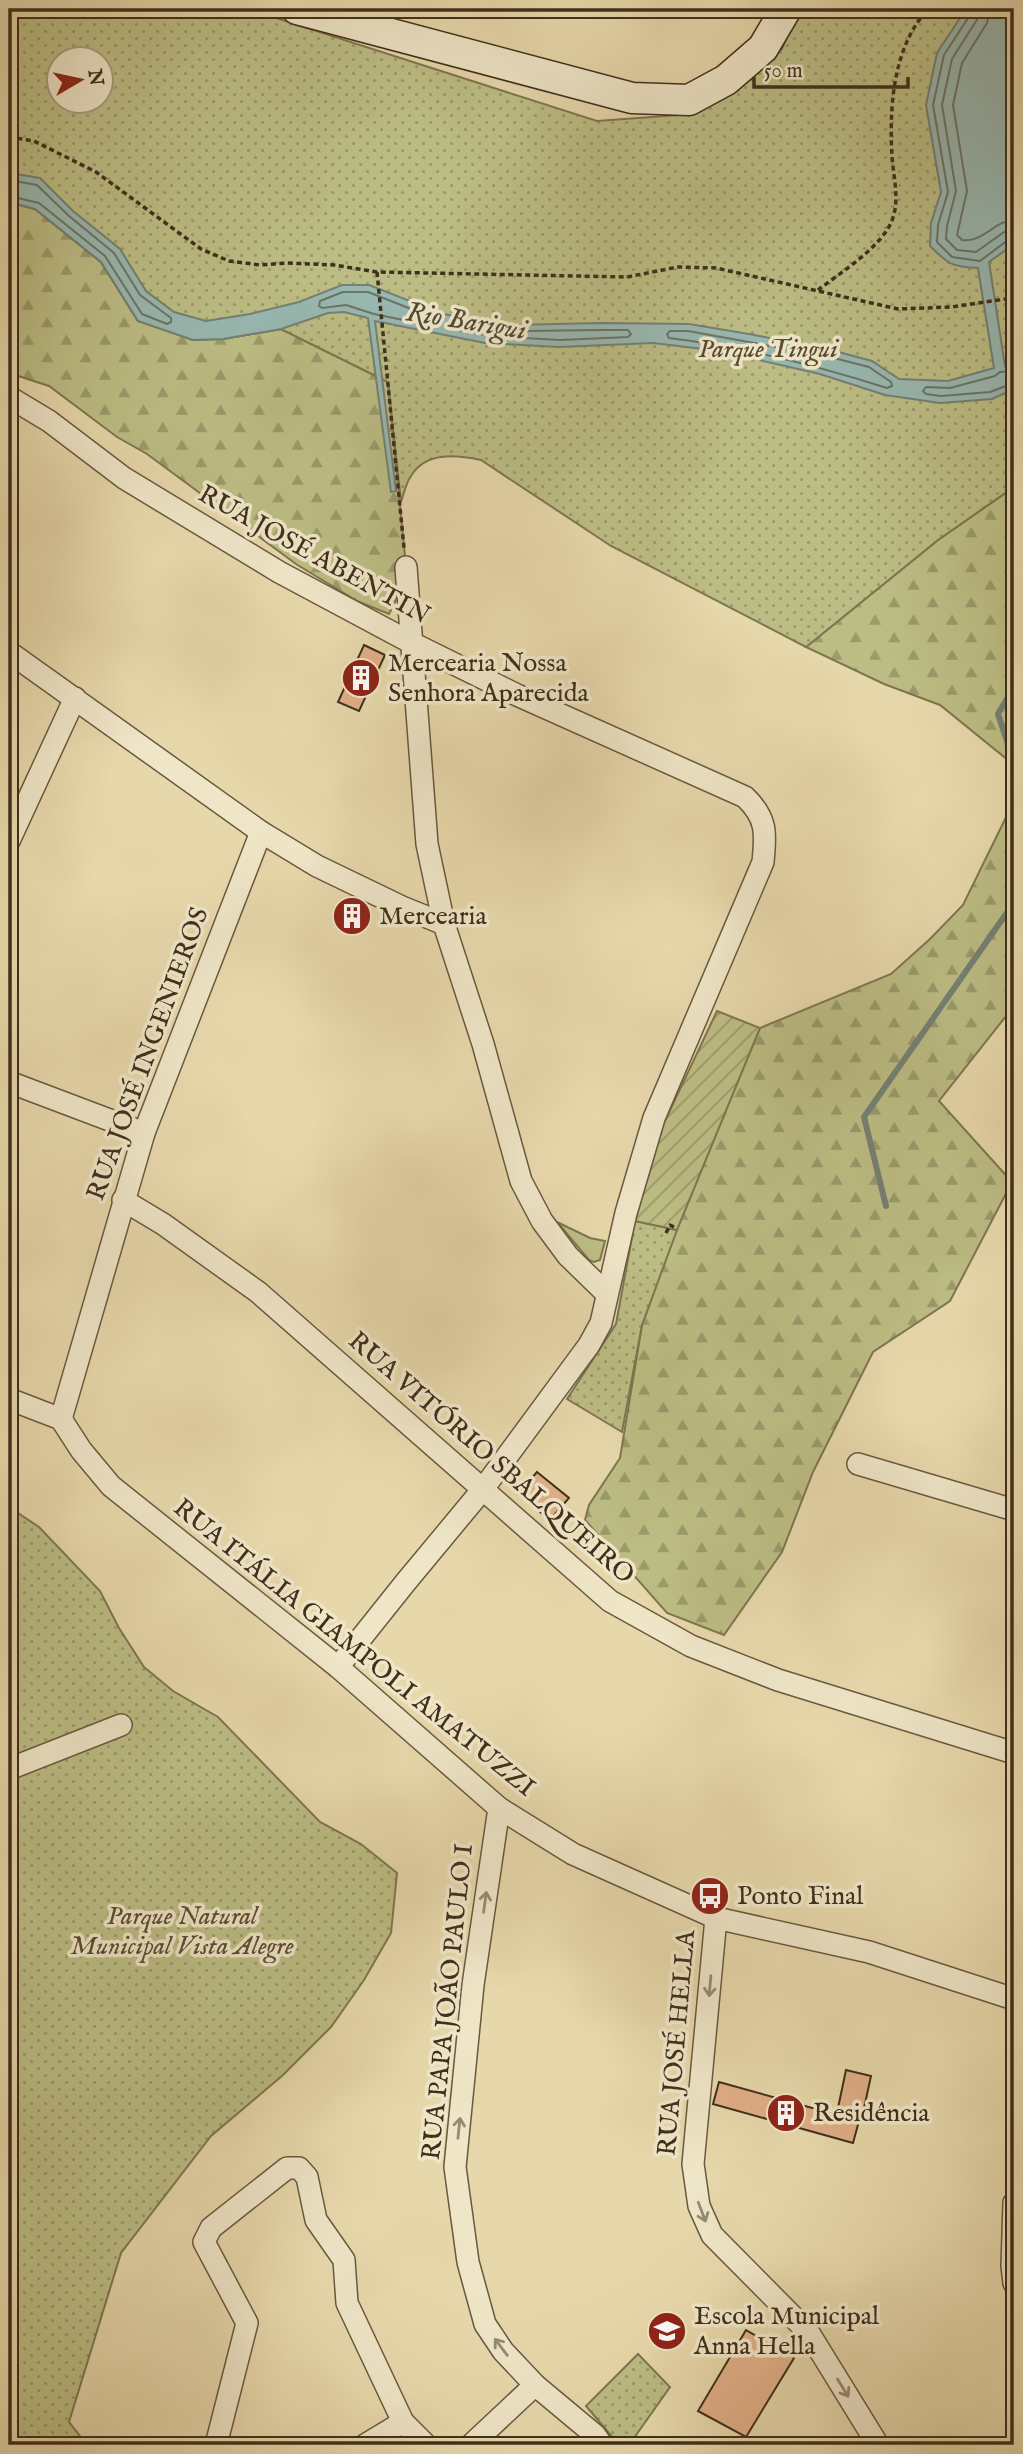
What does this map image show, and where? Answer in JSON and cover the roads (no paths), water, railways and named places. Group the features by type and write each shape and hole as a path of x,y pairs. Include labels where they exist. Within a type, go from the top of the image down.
{"street":[{"path":"297,9 632,98 690,100 726,80 763,48 786,9"},
{"name":"RUA JOSÉ ABENTIN","path":"9,397 49,421 124,478 279,572 517,695 745,797 757,809 766,833 763,862 654,1118 626,1213 607,1294"},
{"path":"338,1667 483,1489 589,1345 601,1323 607,1294 568,1256 542,1221 521,1181 483,1044 443,924 427,844 406,567"},
{"path":"9,652 261,832 317,866 402,908 443,924"},
{"path":"9,841 75,698"},
{"name":"RUA JOSÉ INGENIEROS","path":"61,1419 144,1133 261,832"},
{"path":"9,1082 144,1133"},
{"name":"RUA VITÓRIO SBALQUEIRO","path":"123,1200 163,1224 258,1292 610,1601 691,1646 778,1681 1014,1753"},
{"path":"9,1399 61,1419"},
{"name":"RUA ITÁLIA GIAMPOLI AMATUZZI","path":"61,1419 81,1450 111,1486 338,1667 499,1808 573,1854 716,1918 870,1952 1014,1999"},
{"path":"858,1464 1014,1510"},
{"path":"9,1769 121,1725"},
{"name":"RUA PAPA JOÃO PAULO I","path":"499,1808 473,1985 455,2167 468,2262 485,2324 503,2351 536,2385 595,2435 602,2445"},
{"name":"RUA JOSÉ HELLA","path":"716,1918 693,2164 699,2206 712,2235 809,2333 878,2445"},
{"path":"216,2445 247,2323 204,2242 211,2228 287,2168 299,2168 307,2177 316,2220 344,2260 347,2303 403,2422 426,2445"},
{"path":"1014,2203 1014,2283"},
{"path":"471,2445 536,2385"},
{"path":"365,2445 403,2422"}],"water":[{"name":"Rio Barigui","path":"966,9 1014,9 1014,244 989,262 1005,366 1014,364 1014,389 992,399 940,403 885,395 820,374 720,351 653,343 559,347 485,343 375,321 396,491 391,492 368,318 344,312 328,313 281,329 223,339 193,340 138,321 101,262 35,209 9,202 9,173 40,178 73,211 120,249 146,291 174,312 206,321 299,302 342,285 369,285 443,314 511,325 689,324 827,349 872,361 899,379 948,381 994,368 978,268 951,263 930,246 931,223 941,192 926,105 937,53"}],"waterway":[{"path":"1014,687 998,714 1014,762"},
{"path":"886,1206 864,1117 1013,904 1014,895"}],"place":[{"name":"Mercearia Nossa Senhora Aparecida","path":"361,678"},
{"name":"Mercearia","path":"352,916"},
{"name":"Ponto Final","path":"710,1896"},
{"name":"Residência","path":"786,2113"},
{"name":"Escola Municipal Anna Hella","path":"667,2331"}],"park label":[{"name":"Parque Tingui","path":"768,349"},
{"name":"Parque Natural Municipal Vista Alegre","path":"182,1931"}]}
